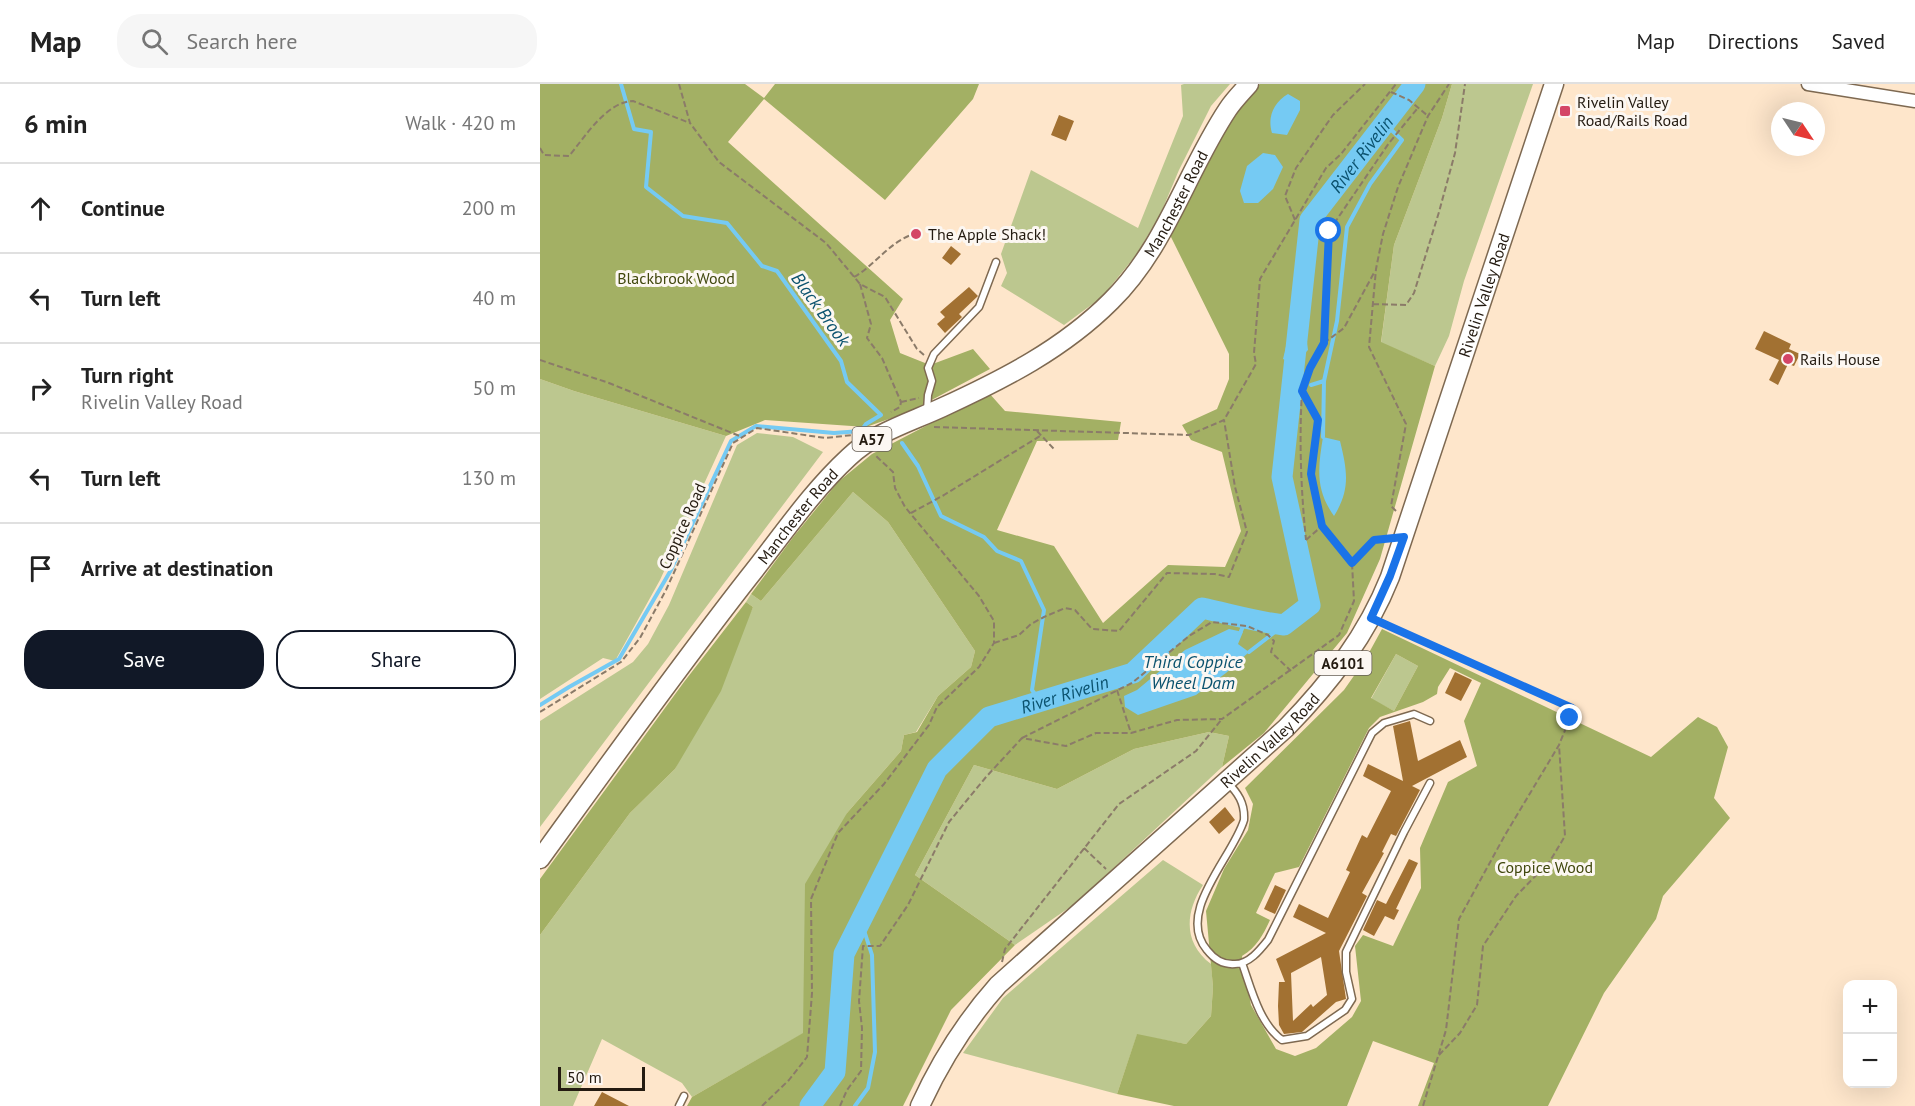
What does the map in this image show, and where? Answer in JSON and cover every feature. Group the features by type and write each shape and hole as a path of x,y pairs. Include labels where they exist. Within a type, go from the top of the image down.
{"main road":[{"name":"Manchester Road","path":"540,858 698,642 800,512 849,457 871,440 989,386 1040,358 1110,303 1139,272 1229,109 1249,84"},
{"name":"Rivelin Valley Road","path":"920,1106 964,1027 998,986 1286,728 1325,687 1354,648 1387,586 1554,84"}],"street":[{"path":"1808,84 1915,101"}],"lane":[{"path":"925,415 932,381 928,368 934,354 979,308 996,262"},
{"path":"1227,782 1241,799 1244,819 1203,899 1197,928 1203,945 1217,960 1225,963 1242,963 1254,956 1268,940 1372,733 1384,723 1413,714 1430,721"},
{"path":"1242,963 1262,1013 1276,1036 1282,1040 1307,1036 1345,1010 1351,1004 1352,999 1346,972 1346,952 1430,783"},
{"path":"679,1106 684,1096"}],"path":[{"path":"679,84 690,123 719,162 826,243 860,284 885,297 917,349 932,360"},
{"path":"1295,220 1285,196 1296,168 1333,115 1365,84"},
{"path":"925,415 928,427 1189,435 1224,420 1256,364 1254,353 1260,279 1326,168 1341,154 1391,92 1394,84"},
{"path":"1352,563 1374,540 1406,530 1391,506 1406,424 1369,347 1376,269 1383,234 1398,187 1428,116 1449,84"},
{"path":"1373,304 1406,305 1414,293 1455,153 1465,84"},
{"path":"1391,92 1409,100 1428,116"},
{"path":"540,148 544,155 569,156 604,115 626,101 633,101 690,123"},
{"path":"1324,343 1329,231 1389,142 1417,109"},
{"path":"854,277 869,268 899,239 911,235"},
{"path":"1322,526 1306,540 1299,437 1302,391 1310,368 1324,343 1344,328 1376,269"},
{"path":"860,284 871,324 867,338 882,358 901,402 900,407 883,417"},
{"path":"540,360 609,383 742,437 757,428 825,438 864,434 871,440 893,472 895,488 910,513 979,596 994,621 994,643 979,667 937,707 929,725 884,784 838,833 811,898 812,993 807,1057 789,1080 762,1106"},
{"path":"998,986 1005,949 1119,804 1196,752 1222,719 1339,635 1354,601 1352,563 1322,526 1311,474 1318,420 1302,391"},
{"path":"901,402 928,395"},
{"path":"994,643 1019,635 1031,624 1065,608 1075,610 1092,629 1119,631 1167,573 1215,574 1229,577 1247,532 1235,487 1224,420"},
{"path":"1037,431 1054,449"},
{"path":"910,513 941,497 1040,436"},
{"name":"Coppice Road","path":"540,712 621,662 640,638 666,590 733,442 742,437"},
{"path":"1371,618 1572,708 1559,745 1505,835 1459,919 1446,1030 1423,1106"},
{"path":"840,1106 847,1090 861,1071 862,1028 859,1001 863,946 880,946 908,905 950,822 986,777 1022,738 1132,683 1189,636 1212,622 1239,624 1268,634 1274,641 1271,652 1291,671"},
{"path":"1117,690 1131,733"},
{"path":"1022,738 1066,746 1096,733 1131,733 1177,720 1222,719"},
{"path":"1438,1056 1460,1033 1477,1005 1483,946 1515,896 1551,861 1565,836 1559,745"},
{"path":"1083,847 1117,879"}],"green space":[{"name":"Blackbrook Wood","path":"540,84 745,84 764,98 775,84 979,84 973,99 885,200 764,99 728,142 903,299 890,320 900,353 930,365 973,349 990,369 909,412 866,427 765,420 726,436 540,379"},
{"path":"1230,84 1211,106 1179,170 1160,215 1136,255 1102,297 1064,325 1001,286 1007,273 1001,254 1031,170 1138,228 1183,116 1181,85"},
{"path":"1260,84 1452,84 1442,118 1394,245 1381,342 1435,366 1380,559 1347,633 1264,733 1222,767 1229,736 1209,732 1134,749 1057,789 974,765 915,875 1015,945 951,1010 903,1106 687,1106 692,1097 803,1033 805,884 847,813 901,751 904,735 917,732 938,696 971,667 975,651 888,522 853,492 761,601 751,594 838,482 872,454 989,393 1005,411 1121,422 1118,440 1037,441 997,530 1054,546 1103,623 1168,565 1225,567 1241,531 1222,452 1191,440 1182,425 1217,409 1229,379 1229,354 1170,235 1233,117"},
{"path":"1452,84 1533,84 1464,281 1449,336 1435,366 1381,343 1394,245 1442,118"},
{"path":"540,379 726,436 660,580 615,661 603,658 540,699"},
{"path":"757,433 793,437 823,452 540,827 540,721 633,662 648,644 669,605 737,445"},
{"path":"853,492 888,522 975,651 971,667 938,696 916,732 904,735 901,751 847,813 804,1011 804,1033 692,1097 682,1083 602,1039 573,1106 540,1106 540,935 630,813 675,769 753,607 746,602 751,594 761,601"},
{"path":"746,602 753,607 721,691 675,769 630,813 540,935 540,879 684,682"},
{"name":"Coppice Wood","path":"1382,629 1651,757 1698,717 1717,727 1728,747 1714,798 1730,818 1663,896 1656,919 1604,993 1548,1106 1418,1106 1434,1063 1373,1041 1347,1106 1174,1106 1117,1094 1137,1034 1186,1044 1211,1016 1213,987 1206,911 1224,869 1248,830 1253,804 1245,788 1344,690 1365,660","holes":["1396,654 1418,666 1394,711 1371,698","1450,668 1481,683 1464,721 1477,766 1448,782 1420,848 1421,888 1393,946 1363,935 1355,946 1361,1001 1352,1017 1316,1048 1295,1056 1276,1049 1251,1005 1242,956 1252,949 1270,920 1256,913 1275,873 1299,867 1369,728 1380,717 1423,702 1437,694 1438,687"]},
{"path":"1396,654 1418,666 1394,711 1371,699"},
{"path":"1209,732 1229,736 1222,767 1076,903 1015,945 915,875 974,765 1057,789 1134,749"},
{"path":"1163,860 1203,885 1193,906 1190,927 1195,947 1211,964 1213,987 1211,1016 1186,1044 1137,1035 1117,1094 963,1053 1003,998"}],"water":[{"path":"1288,94 1300,101 1300,110 1287,135 1272,133 1270,121 1273,110"},
{"path":"1263,153 1275,155 1283,167 1273,189 1258,203 1244,203 1240,191 1247,166"},
{"path":"1306,333 1308,350 1294,364 1283,359 1289,334"},
{"path":"1323,437 1340,441 1344,461 1345,488 1334,516 1321,487 1320,459"},
{"name":"Third Coppice Wheel Dam","path":"1229,629 1243,632 1238,644 1249,652 1226,673 1196,695 1138,715 1125,707 1124,696 1137,690 1185,650"}],"building":[{"path":"1059,115 1074,121 1066,141 1051,135"},
{"path":"951,246 961,254 951,265 942,258"},
{"path":"969,287 978,296 959,314 962,317 945,333 937,324 945,317 940,312"},
{"name":"Rails House","path":"1764,331 1791,344 1789,349 1800,354 1794,366 1788,364 1778,385 1769,380 1779,360 1755,349"},
{"path":"1455,672 1472,680 1461,701 1445,693"},
{"path":"1410,721 1418,761 1460,740 1467,757 1412,786 1420,790 1396,836 1391,834 1382,852 1384,853 1362,893 1367,896 1339,951 1346,999 1336,1002 1302,1032 1284,1034 1279,1025 1278,1006 1279,982 1285,982 1276,959 1326,933 1293,917 1299,904 1328,918 1350,872 1346,870 1362,835 1367,838 1391,791 1363,776 1368,764 1403,781 1393,726","holes":["1321,957 1327,995 1313,1007 1311,1004 1293,1021 1291,973"]},
{"path":"1225,807 1235,820 1219,834 1209,822"},
{"path":"1409,859 1418,863 1396,909 1399,910 1394,920 1385,916 1374,936 1363,930 1377,900 1386,904"},
{"path":"1275,885 1286,890 1275,914 1264,909"},
{"path":"602,1092 629,1106 594,1106"}],"waterway":[{"path":"540,705 619,659 671,570 731,441 756,426 834,433 861,431 866,424 881,415 847,382 841,361 777,271 762,266 727,223 683,216 646,187 651,132 634,129 621,84"},
{"name":"River Rivelin","path":"810,1106 835,1072 844,954 937,769 989,717 1133,673 1202,608 1284,625 1310,605 1282,477 1310,220 1415,84"},
{"path":"1311,385 1324,381 1337,321 1347,227 1370,184 1402,140 1384,123"},
{"path":"1323,437 1324,381"},
{"name":"Black Brook","path":"902,443 918,466 941,516 984,537 997,551 1021,561 1044,610 1032,690 1040,701"},
{"path":"1241,631 1247,617"},
{"path":"1249,652 1284,625"},
{"path":"855,1106 868,1088 875,1052 872,955 861,921"}],"place":[{"name":"Rivelin Valley Road/Rails Road","path":"1565,111"},
{"name":"The Apple Shack!","path":"916,234"},
{"name":"Rails House","path":"1788,359"}],"route":[{"path":"1329,231 1324,343 1310,368 1302,391 1318,420 1311,474 1322,526 1352,563 1374,540 1404,537 1383,595 1371,618 1572,708 1570,718"}]}
